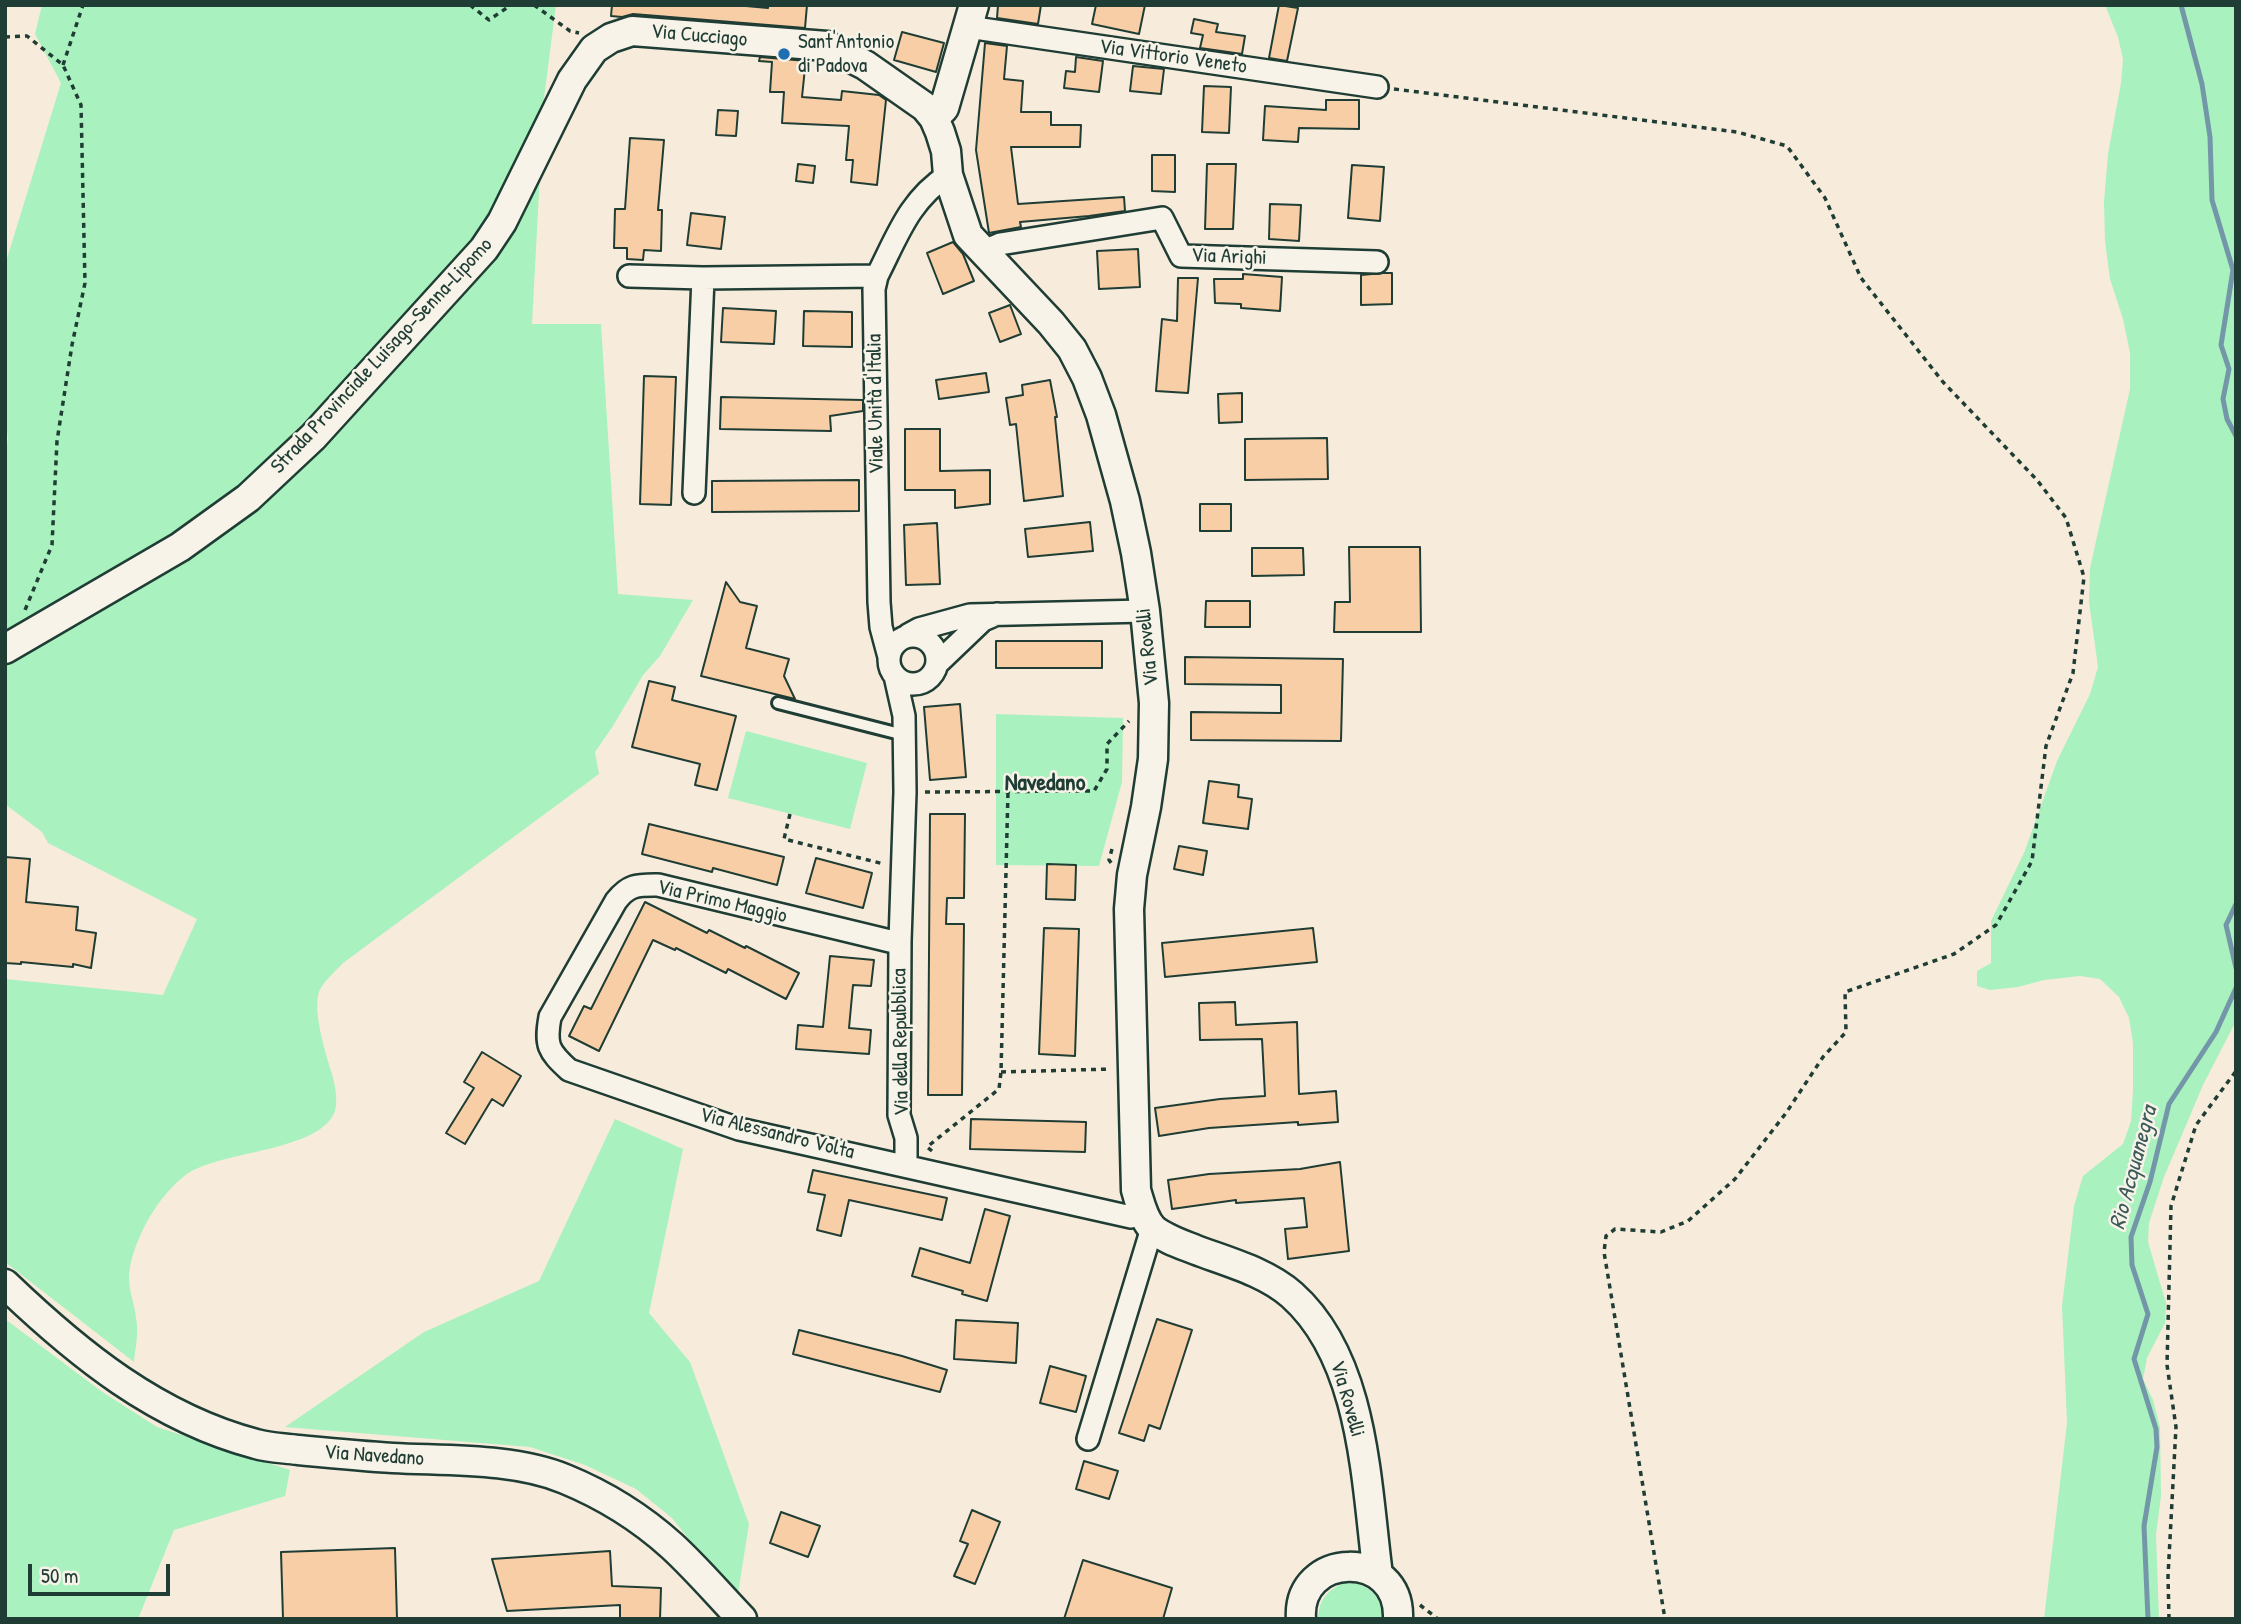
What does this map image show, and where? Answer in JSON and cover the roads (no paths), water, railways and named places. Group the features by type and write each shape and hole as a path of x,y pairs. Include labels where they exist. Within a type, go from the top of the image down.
{"street":[{"name":"Via Vittorio Veneto","path":"971,16 1377,87"},
{"path":"934,118 944,108 971,16"},
{"name":"Via Cucciago","path":"611,38 632,31 827,46 865,65 925,107 934,118"},
{"name":"Strada Provinciale Luisago-Senna-Lipomo","path":"8,648 180,547 248,498 313,437 484,249 502,222 572,80 594,48 611,38"},
{"name":"Via Rovelli","path":"934,118 946,151 948,175 968,235 1051,323 1072,349 1087,378 1101,415 1125,500 1136,553 1154,703 1153,760 1132,876 1129,909 1136,1190 1147,1220 1171,1241 1263,1276 1292,1295 1315,1321 1334,1353 1347,1383 1358,1423 1378,1575"},
{"name":"Viale Unità d'Italia","path":"904,725 881,627 874,289 877,276 913,206 934,184 948,175"},
{"name":"Via Arighi","path":"982,252 1000,244 1162,218 1181,256 1377,262"},
{"path":"629,276 877,276"},
{"path":"694,493 703,278"},
{"path":"921,683 902,682 892,666 892,647 899,639 919,629 970,615 1145,611"},
{"path":"937,663 984,620 999,613"},
{"path":"904,725 907,701 921,683 935,672 937,663 934,646 927,639 908,635"},
{"name":"Via della Repubblica","path":"904,725 898,1115 906,1138 906,1166"},
{"name":"Via Primo Maggio","path":"569,1070 548,1046 550,1017 616,901 625,890 638,885 658,886 890,941 900,941"},
{"name":"Via Alessandro Volta","path":"569,1070 739,1129 906,1166"},
{"path":"906,1166 1147,1220"},
{"name":"Via Rovelli","path":"1088,1438 1147,1220"},
{"name":"Via Navedano","path":"5,1284 47,1324 118,1380 160,1407 209,1430 259,1445 337,1454 516,1466 563,1478 602,1496 673,1547 742,1619"},
{"name":"Via Rovelli","path":"1301,1619 1307,1591 1323,1574 1333,1569 1349,1554 1363,1535 1369,1506"},
{"path":"1333,1569 1352,1566 1370,1570 1378,1575 1390,1588 1402,1614"}],"lane":[{"path":"778,703 904,725"}],"waterway":[{"name":"Rio Acquanegra","path":"2181,5 2202,84 2210,137 2212,200 2233,270 2221,345 2229,369 2223,399 2227,419 2236,436"},
{"name":"Rio Acquanegra","path":"2236,904 2226,925 2236,968"},
{"name":"Rio Acquanegra","path":"2148,1619 2144,1526 2157,1447 2156,1429 2134,1359 2148,1314 2132,1265 2131,1237 2150,1182 2169,1104 2216,1032 2236,988"}],"place":[{"name":"Sant'Antonio di Padova","path":"784,54"}],"district":[{"name":"Navedano","path":"1045,784"}]}
